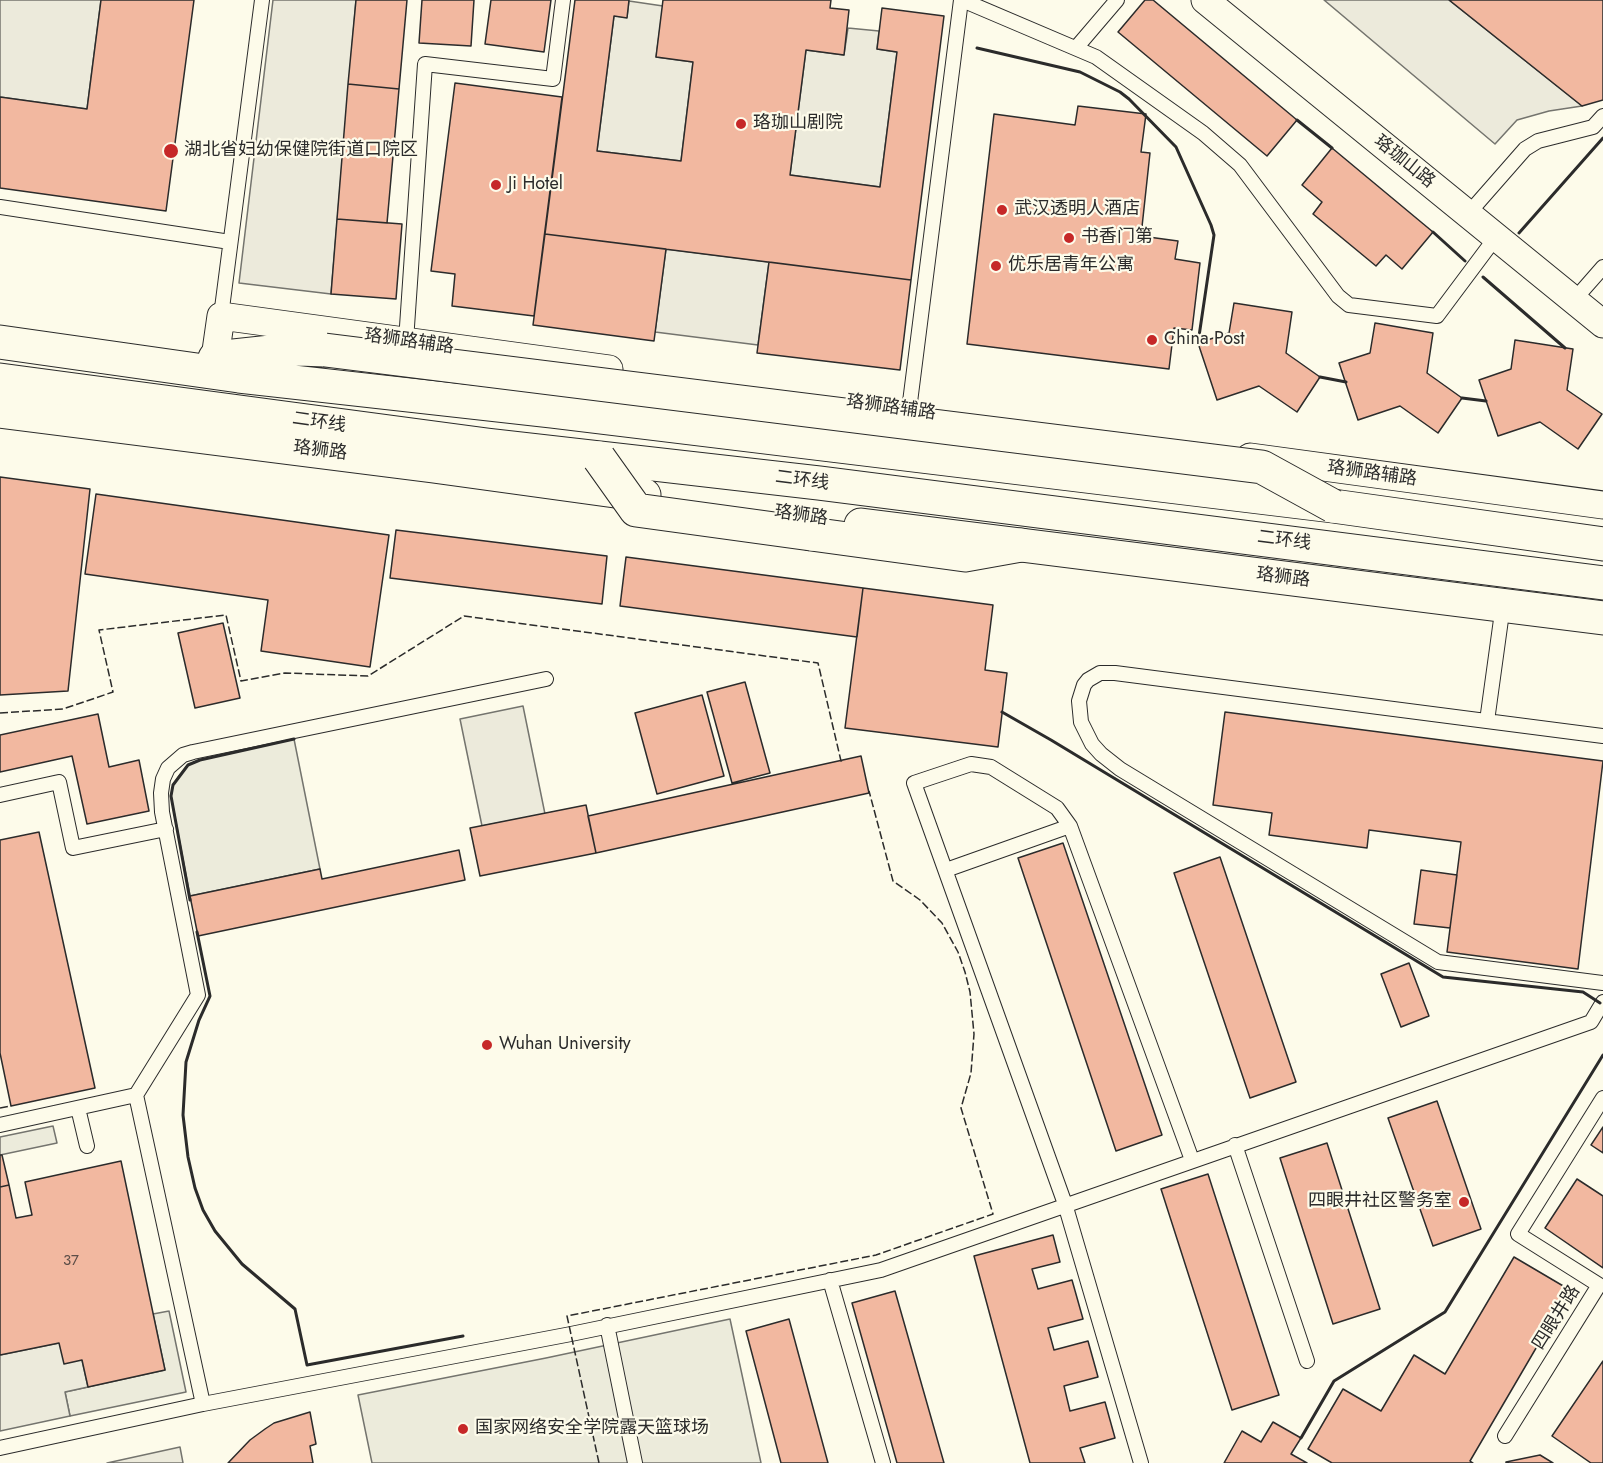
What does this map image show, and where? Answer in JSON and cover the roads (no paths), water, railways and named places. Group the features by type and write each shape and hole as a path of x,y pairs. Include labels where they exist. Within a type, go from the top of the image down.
{"main road":[{"path":"0,329 215,358 1603,530"},
{"name":"二环线","path":"0,342 239,376 552,411 1334,506 1603,544"},
{"path":"215,358 299,349 325,350 1262,467 1334,506"},
{"name":"二环线","path":"0,380 476,444 855,487 1603,583"},
{"name":"珞狮路","path":"0,411 433,466 1021,545 1603,618"},
{"path":"599,458 636,510 965,555 1021,545"}],"street":[{"name":"珞珈山路","path":"1205,0 1603,324"},
{"name":"珞狮路辅路","path":"221,316 1603,505"},
{"path":"215,358 221,316"}],"lane":[{"path":"221,316 262,0"},
{"path":"406,341 425,64 553,79 563,0"},
{"path":"909,410 962,0 1076,48 1114,68 1203,133 1240,165 1338,296 1349,305 1437,316 1496,237"},
{"path":"1076,48 1117,0"},
{"path":"1468,214 1525,149 1538,141 1593,127 1603,116"},
{"path":"0,207 230,242"},
{"path":"1575,299 1603,267"},
{"path":"1487,721 1503,605"},
{"path":"1603,736 1115,673 1100,673 1088,680 1078,700 1081,722 1092,744 1120,770 1438,962 1603,983"},
{"path":"203,1404 136,1095 198,995 161,793 163,779 168,768 183,755 546,679"},
{"path":"1141,1463 1065,1204 914,783 971,764 991,767 1057,808 1070,826 1192,1160"},
{"path":"0,795 59,782 73,848 166,829"},
{"path":"946,870 1070,826"},
{"path":"0,1448 203,1404 881,1270 1591,1022 1603,1002"},
{"path":"0,1125 136,1095"},
{"name":"四眼井路","path":"1505,1436 1599,1285 1518,1234 1603,1098"},
{"path":"78,1108 87,1146"},
{"path":"1235,1145 1307,1361"},
{"path":"830,1280 883,1463"},
{"path":"607,1325 636,1463"}],"place":[{"name":"珞珈山剧院","path":"741,124"},
{"name":"湖北省妇幼保健院街道口院区","path":"171,151"},
{"name":"Ji Hotel","path":"496,185"},
{"name":"武汉透明人酒店","path":"1002,210"},
{"name":"书香门第","path":"1069,238"},
{"name":"优乐居青年公寓","path":"996,266"},
{"name":"China Post","path":"1152,340"},
{"name":"Wuhan University","path":"487,1045"},
{"name":"四眼井社区警务室","path":"1464,1202"},
{"name":"国家网络安全学院露天篮球场","path":"463,1429"}]}
